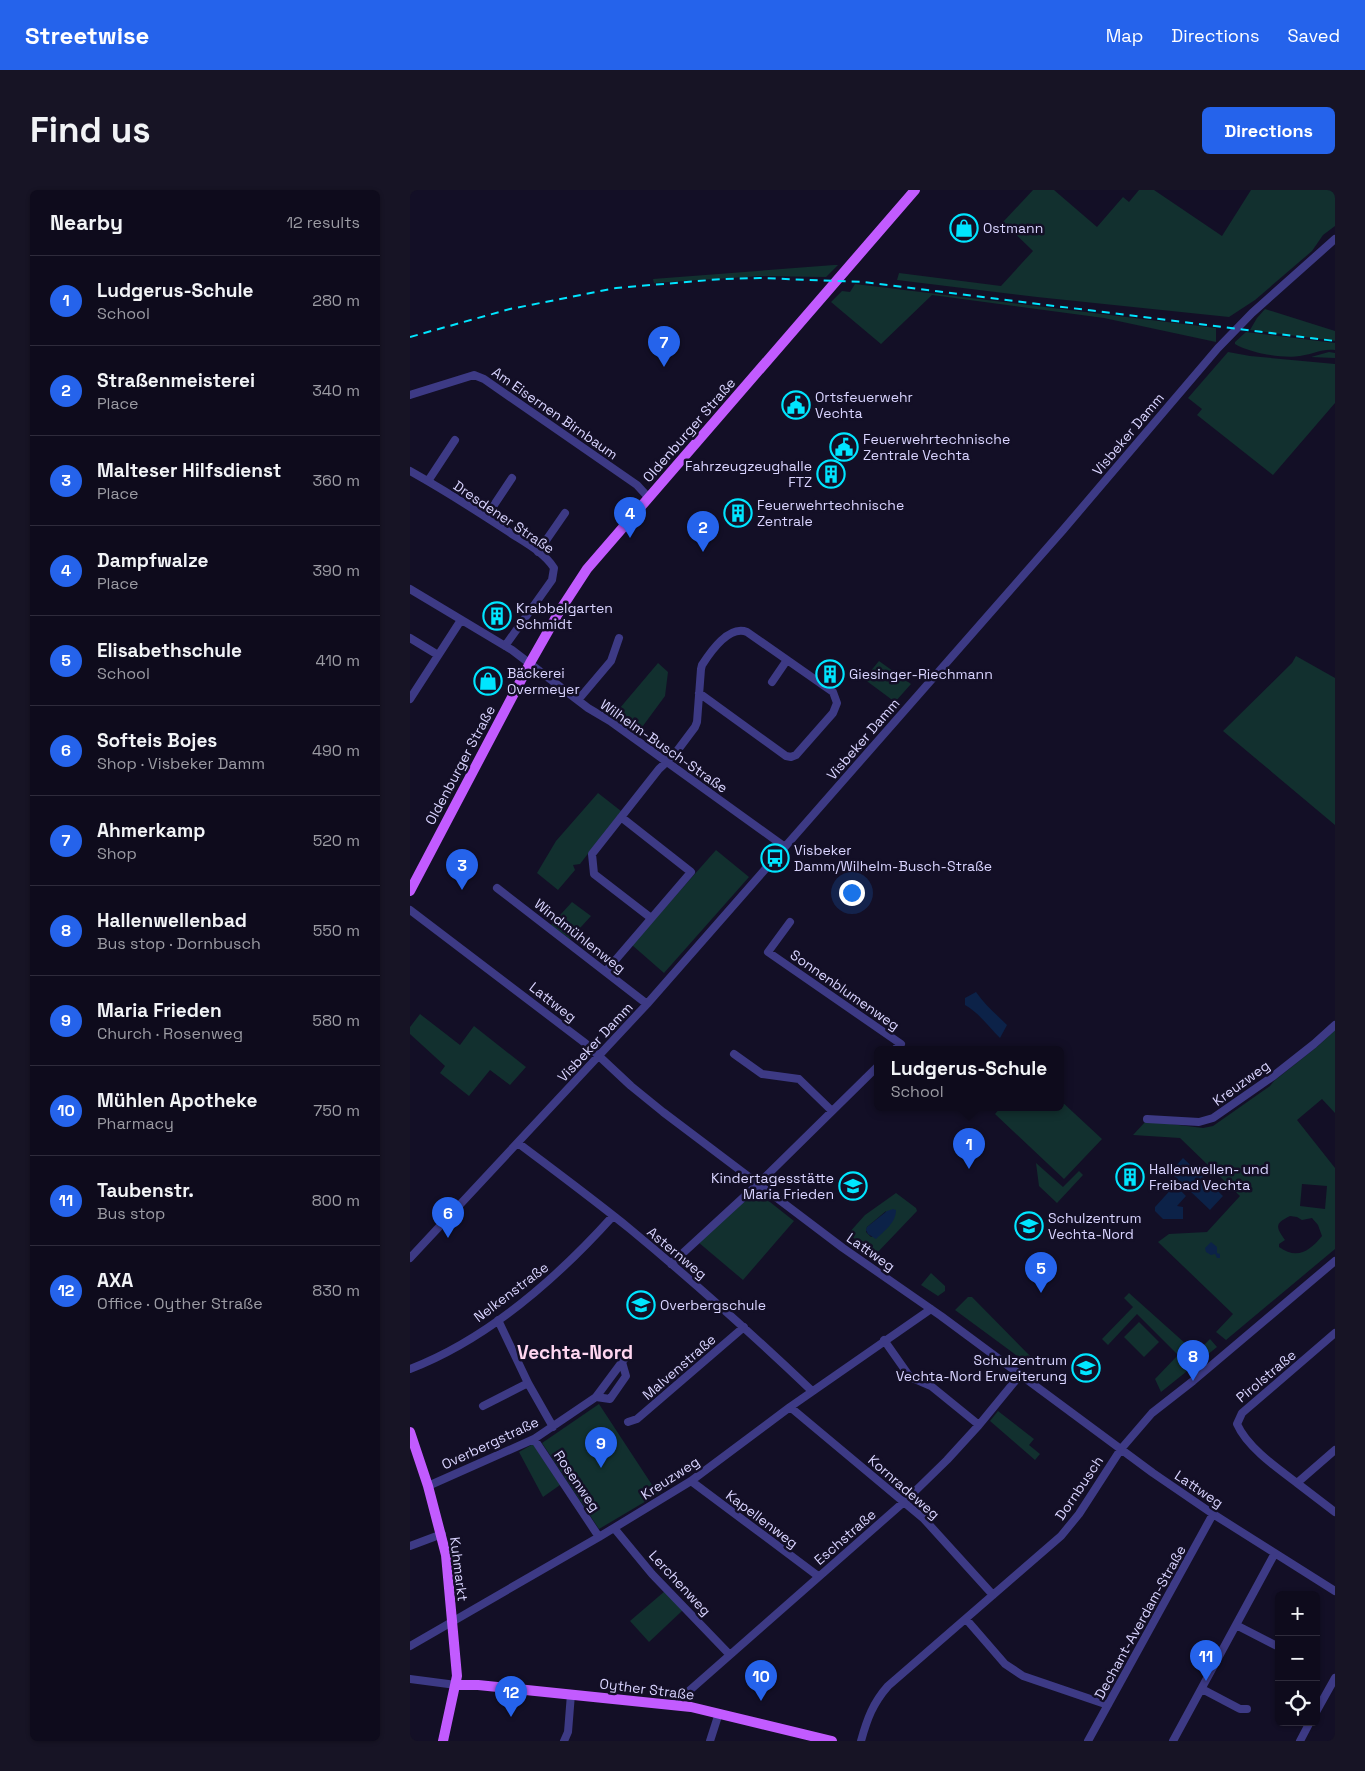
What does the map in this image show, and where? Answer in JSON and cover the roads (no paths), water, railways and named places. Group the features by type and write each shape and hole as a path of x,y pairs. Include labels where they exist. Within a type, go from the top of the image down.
{"main road":[{"name":"Oldenburger Straße","path":"410,891 530,664 574,588 648,497 754,378 915,190"},
{"name":"Kuhmarkt","path":"410,1432 428,1486 446,1555 456,1658 456,1685 443,1741"},
{"name":"Oyther Straße","path":"456,1685 478,1685 673,1705 719,1713 832,1741"}],"street":[{"name":"Visbeker Damm","path":"410,1258 647,1004 1068,523 1218,348 1256,309 1335,239"},
{"name":"Am Eisernen Birnbaum","path":"410,394 474,375 484,379 637,485 648,497"},
{"path":"428,482 455,440"},
{"name":"Dresdener Straße","path":"410,471 486,517 538,552 554,568 552,580 505,646"},
{"path":"486,517 512,478"},
{"path":"538,552 565,513"},
{"name":"Wilhelm-Busch-Straße","path":"410,589 505,646 785,847"},
{"path":"410,699 460,620"},
{"path":"651,918 594,874 592,854 659,769 667,762 695,727 702,665 729,634 742,630 833,692 837,703 833,713 796,754 791,757 786,756 699,693"},
{"path":"410,638 438,655"},
{"path":"578,700 611,661 619,638"},
{"path":"772,682 787,660"},
{"path":"606,971 692,872 621,817"},
{"name":"Windmühlenweg","path":"497,888 647,1004"},
{"name":"Lattweg","path":"410,910 553,1018 645,1098 840,1245 1153,1474 1335,1591"},
{"name":"Sonnenblumenweg","path":"790,922 768,952 901,1044 899,1046"},
{"name":"Kreuzweg","path":"1147,1119 1199,1122 1213,1118 1272,1077 1335,1025"},
{"path":"734,1054 762,1074 799,1079 832,1111"},
{"path":"671,1264 758,1184 874,1071"},
{"name":"Asternweg","path":"518,1143 614,1216 671,1264 744,1327 812,1391"},
{"name":"Nelkenstraße","path":"410,1369 431,1361 459,1346 498,1320 567,1265 614,1216"},
{"name":"Dornbusch","path":"861,1741 867,1719 878,1697 888,1686 1061,1536 1079,1514 1121,1449 1152,1413 1193,1381 1335,1261"},
{"name":"Kreuzweg","path":"410,1646 599,1537 691,1481 812,1391 930,1309"},
{"path":"498,1320 528,1383 552,1427"},
{"name":"Malvenstraße","path":"628,1422 637,1419 744,1327"},
{"name":"Pirolstraße","path":"1297,1483 1273,1465 1241,1432 1237,1424 1238,1418 1242,1412 1335,1334"},
{"path":"884,1340 910,1377 931,1386 979,1425"},
{"name":"Overbergstraße","path":"428,1486 534,1439 596,1397 624,1360 626,1376 610,1399 596,1397"},
{"name":"Eschstraße","path":"673,1705 905,1501 979,1425 1020,1375"},
{"path":"483,1406 528,1383"},
{"name":"Kornradeweg","path":"790,1407 905,1501 942,1538 993,1595"},
{"name":"Rosenweg","path":"534,1439 599,1537"},
{"path":"1335,1450 1297,1483 1335,1512"},
{"name":"Kapellenweg","path":"691,1481 818,1576"},
{"name":"Dechant-Averdam-Straße","path":"1088,1741 1213,1514"},
{"name":"Lerchenweg","path":"614,1528 652,1574 729,1654"},
{"path":"410,1546 442,1534"},
{"path":"1173,1741 1275,1553"},
{"path":"966,1619 1012,1670 1023,1676 1108,1705"},
{"path":"1236,1625 1275,1645"},
{"path":"1320,1705 1335,1678"},
{"path":"410,1679 456,1685"},
{"path":"1202,1689 1240,1709 1247,1709"},
{"path":"564,1741 568,1732 571,1694"},
{"path":"710,1741 719,1713"},
{"path":"1300,1741 1308,1726"}],"water":[{"path":"976,992 986,1005 1007,1025 1000,1038 979,1016 965,1005 965,998"},
{"path":"1183,1158 1223,1196 1210,1210 1170,1172"},
{"path":"1175,1185 1186,1196 1177,1206 1183,1207 1183,1219 1163,1219 1155,1211 1155,1207"},
{"path":"896,1210 894,1219 886,1230 876,1239 868,1234 867,1227 887,1211"},
{"path":"1211,1242 1217,1247 1217,1253 1220,1254 1220,1258 1217,1258 1215,1254 1211,1255 1206,1252 1205,1248"}],"railway":[{"path":"410,337 510,309 616,288 722,279 760,278 863,282 1335,341"}],"place":[{"name":"Ostmann","path":"964,228"},
{"name":"Ahmerkamp","path":"664,367"},
{"name":"Ortsfeuerwehr Vechta","path":"796,405"},
{"name":"Feuerwehrtechnische Zentrale Vechta","path":"844,447"},
{"name":"Fahrzeugzeughalle FTZ","path":"831,474"},
{"name":"Feuerwehrtechnische Zentrale","path":"738,513"},
{"name":"Dampfwalze","path":"630,538"},
{"name":"Straßenmeisterei","path":"703,552"},
{"name":"Krabbelgarten Schmidt","path":"497,616"},
{"name":"Giesinger-Riechmann","path":"830,674"},
{"name":"Bäckerei Overmeyer","path":"488,681"},
{"name":"Visbeker Damm/Wilhelm-Busch-Straße","path":"775,858"},
{"name":"Malteser Hilfsdienst","path":"462,890"},
{"name":"Ludgerus-Schule","path":"969,1169"},
{"name":"Hallenwellen- und Freibad Vechta","path":"1130,1177"},
{"name":"Kindertagesstätte Maria Frieden","path":"853,1186"},
{"name":"Schulzentrum Vechta-Nord","path":"1029,1226"},
{"name":"Softeis Bojes","path":"448,1238"},
{"name":"Elisabethschule","path":"1041,1293"},
{"name":"Overbergschule","path":"641,1305"},
{"name":"Schulzentrum Vechta-Nord Erweiterung","path":"1086,1368"},
{"name":"Hallenwellenbad","path":"1193,1381"},
{"name":"Maria Frieden","path":"601,1468"},
{"name":"Taubenstr.","path":"1206,1681"},
{"name":"Mühlen Apotheke","path":"761,1701"},
{"name":"AXA","path":"511,1717"}],"district":[{"name":"Vechta-Nord","path":"575,1352"}]}
